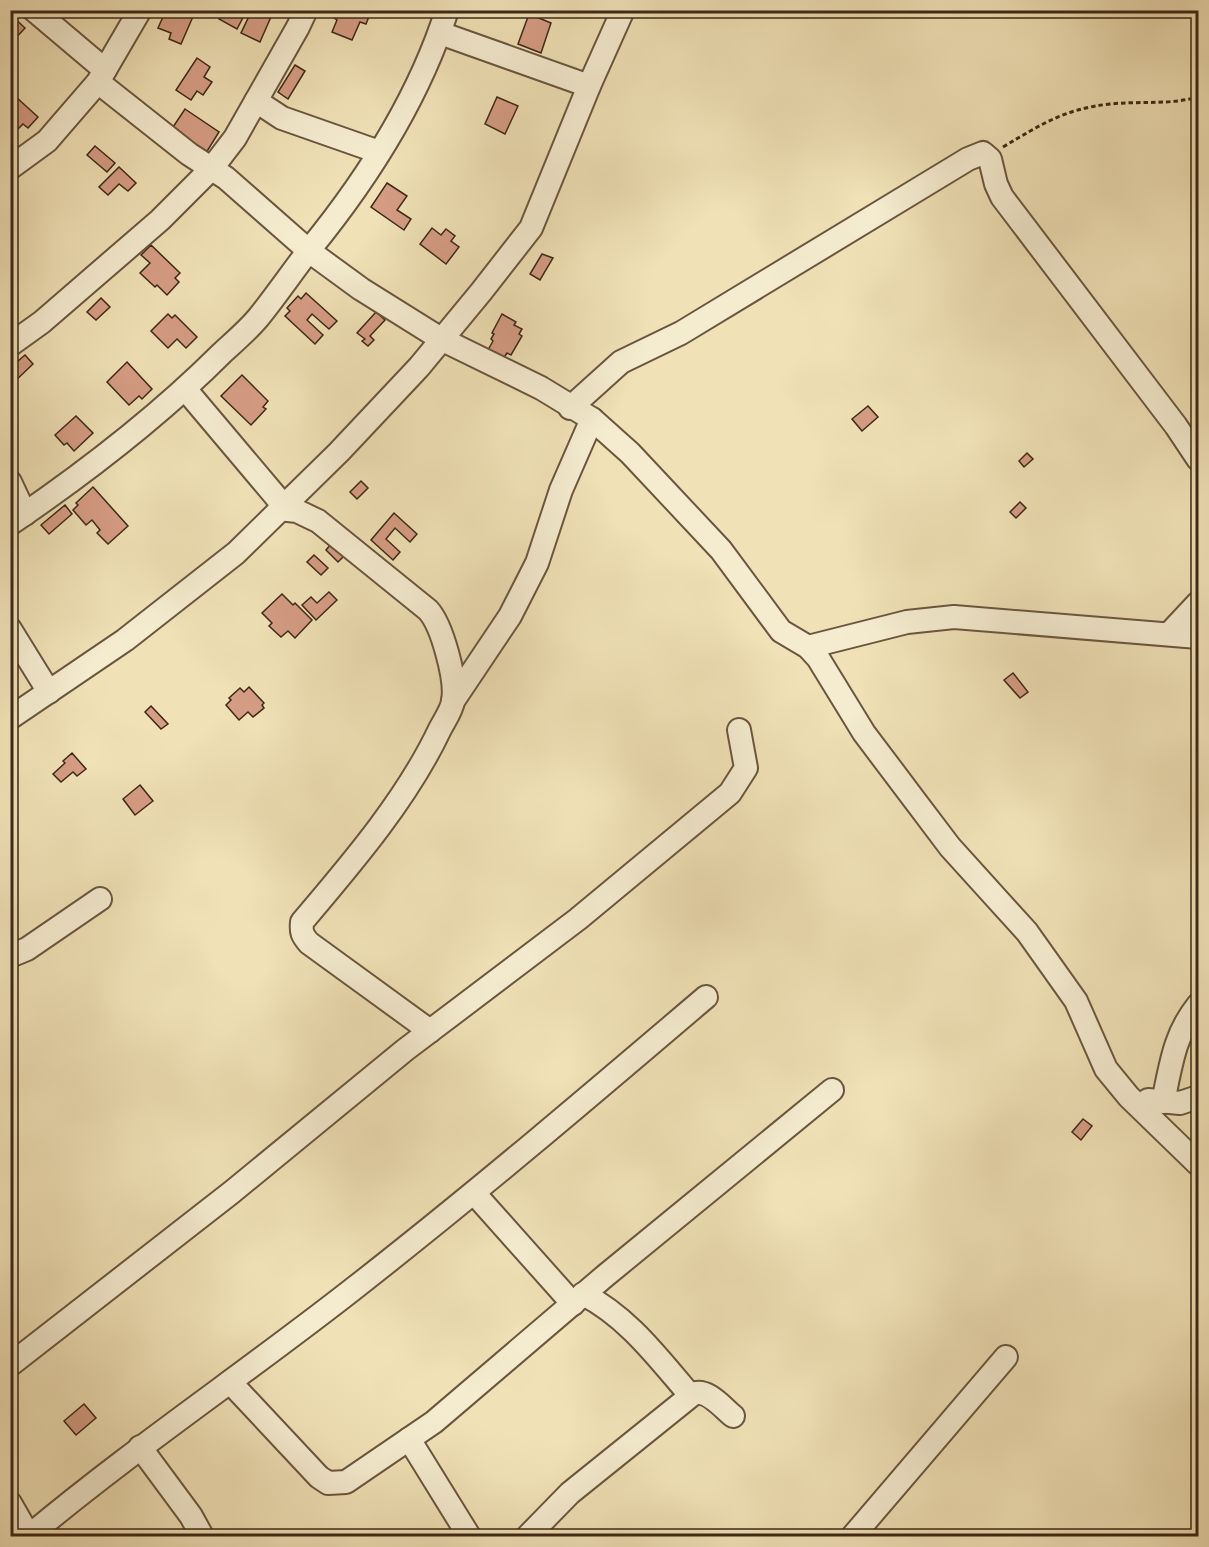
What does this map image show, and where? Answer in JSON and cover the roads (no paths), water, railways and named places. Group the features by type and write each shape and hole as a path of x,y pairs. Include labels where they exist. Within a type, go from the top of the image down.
{"street":[{"path":"34,10 101,76 189,154 244,192 309,251 361,288 441,339 541,388 570,408 592,419 630,453 721,550 781,631 808,647 818,658 864,733 936,829 1027,932 1076,1001 1106,1069 1129,1097 1198,1164"},
{"path":"10,168 47,141 101,76 140,10"},
{"path":"10,345 42,322 160,220 212,168 235,138 306,10"},
{"path":"10,482 18,519 119,444 186,390 257,319 347,202 380,152 412,97 440,33 447,10"},
{"path":"10,718 125,640 236,553 346,444 419,367 482,292 531,228 623,10"},
{"path":"440,33 589,86"},
{"path":"256,101 282,118 380,152"},
{"path":"570,408 621,363 681,333 836,237 980,153 989,156 996,184 1002,196 1169,417 1198,459"},
{"path":"186,390 281,507 297,511 318,521 435,617 452,672 453,701"},
{"path":"430,1031 309,943 301,935 302,922 391,811 420,767 453,701 510,616 537,562 561,490 592,419"},
{"path":"1169,634 1198,603"},
{"path":"808,647 907,622 954,617 1198,637"},
{"path":"10,629 49,693"},
{"path":"10,1365 232,1192 430,1031 578,919 730,793 746,768 739,730"},
{"path":"10,956 27,949 100,898"},
{"path":"11,1508 29,1536 140,1447 356,1287 474,1193 706,997"},
{"path":"1163,1102 1179,1035 1198,1005"},
{"path":"230,1382 319,1477 328,1483 346,1482 434,1422 578,1299 832,1090"},
{"path":"1129,1097 1163,1102 1180,1102 1198,1097"},
{"path":"474,1193 578,1299 603,1304 617,1315 649,1347 690,1395"},
{"path":"853,1536 1006,1357"},
{"path":"528,1536 570,1492 690,1395 697,1392 705,1393 733,1416"},
{"path":"409,1439 469,1536"},
{"path":"140,1447 191,1516 202,1536"}]}
